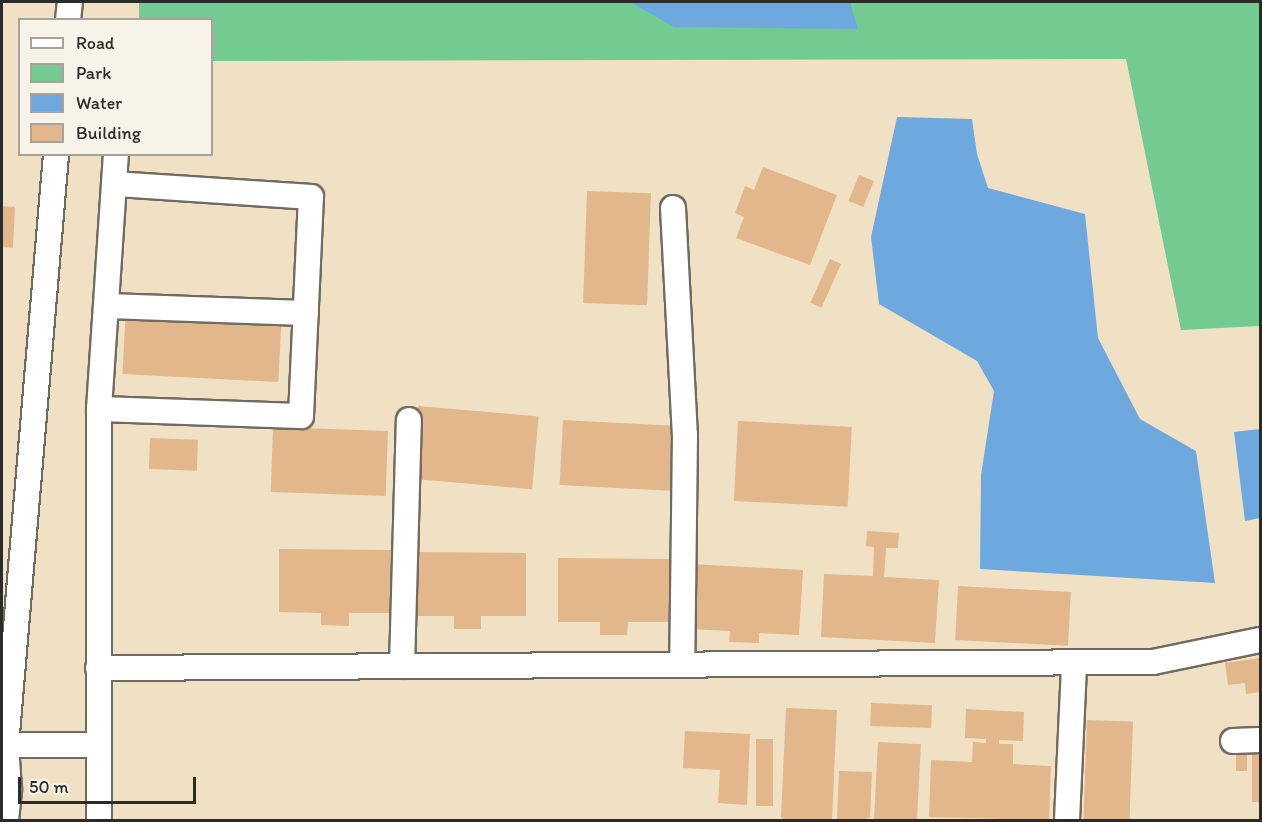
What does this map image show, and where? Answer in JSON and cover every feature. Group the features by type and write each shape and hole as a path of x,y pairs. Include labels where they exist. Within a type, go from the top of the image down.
{"street":[{"path":"68,18 69,2"},
{"path":"6,820 9,789 4,745 56,156"},
{"path":"99,820 99,409 116,156"},
{"path":"99,409 301,416 311,197 114,184"},
{"path":"673,208 684,435 682,665"},
{"path":"106,306 306,313"},
{"path":"402,666 409,420"},
{"path":"98,668 1153,662 1260,640"},
{"path":"1067,820 1074,663"},
{"path":"1233,741 1260,740"},
{"path":"4,745 98,745"}],"green space":[{"path":"139,2 1260,2 1260,326 1181,330 1126,59 213,61 213,18 139,18"}],"water":[{"path":"630,2 850,2 858,29 674,27"},
{"path":"897,117 972,119 977,154 988,188 1085,214 1098,338 1140,419 1196,451 1215,583 980,569 981,475 994,391 977,361 879,304 871,237"},
{"path":"1260,429 1260,518 1245,521 1234,432"}],"building":[{"path":"763,167 837,195 810,265 736,238 744,217 735,213 745,186 754,190"},
{"path":"859,175 874,181 863,207 849,201"},
{"path":"587,191 651,193 647,305 583,303"},
{"path":"2,206 15,207 13,248 2,247"},
{"path":"830,259 841,264 821,308 810,303"},
{"path":"126,307 282,315 278,382 122,374"},
{"path":"418,406 539,417 532,489 412,479"},
{"path":"563,420 678,426 674,491 560,485"},
{"path":"738,421 852,427 848,507 734,501"},
{"path":"273,427 388,431 386,496 271,492"},
{"path":"150,438 198,440 197,471 149,469"},
{"path":"867,531 899,533 898,548 886,548 884,577 939,580 935,643 821,637 824,574 873,576 874,547 866,546"},
{"path":"279,549 394,550 393,613 349,613 349,626 321,625 321,613 279,612"},
{"path":"412,552 526,553 526,616 481,616 481,629 454,629 454,616 411,616"},
{"path":"558,558 673,559 672,622 628,622 627,635 600,635 600,622 558,622"},
{"path":"691,564 803,570 799,635 759,633 759,643 729,642 730,631 688,629"},
{"path":"958,586 1071,592 1068,646 955,640"},
{"path":"1260,658 1260,692 1246,694 1245,683 1228,685 1225,663"},
{"path":"871,703 932,705 931,728 870,726"},
{"path":"786,708 837,710 832,820 784,820 781,817"},
{"path":"966,709 1024,712 1023,741 999,740 999,744 1013,744 1013,764 1051,766 1049,820 929,817 931,760 972,762 973,742 986,743 986,739 965,738"},
{"path":"1087,720 1133,722 1130,820 1084,820"},
{"path":"685,731 750,734 747,805 718,803 720,770 683,768"},
{"path":"756,739 773,739 773,806 756,806"},
{"path":"878,742 921,744 917,820 874,819"},
{"path":"1236,744 1247,744 1247,771 1236,771"},
{"path":"1252,745 1260,745 1260,802 1252,802"},
{"path":"839,771 872,772 870,818 837,820"}]}
